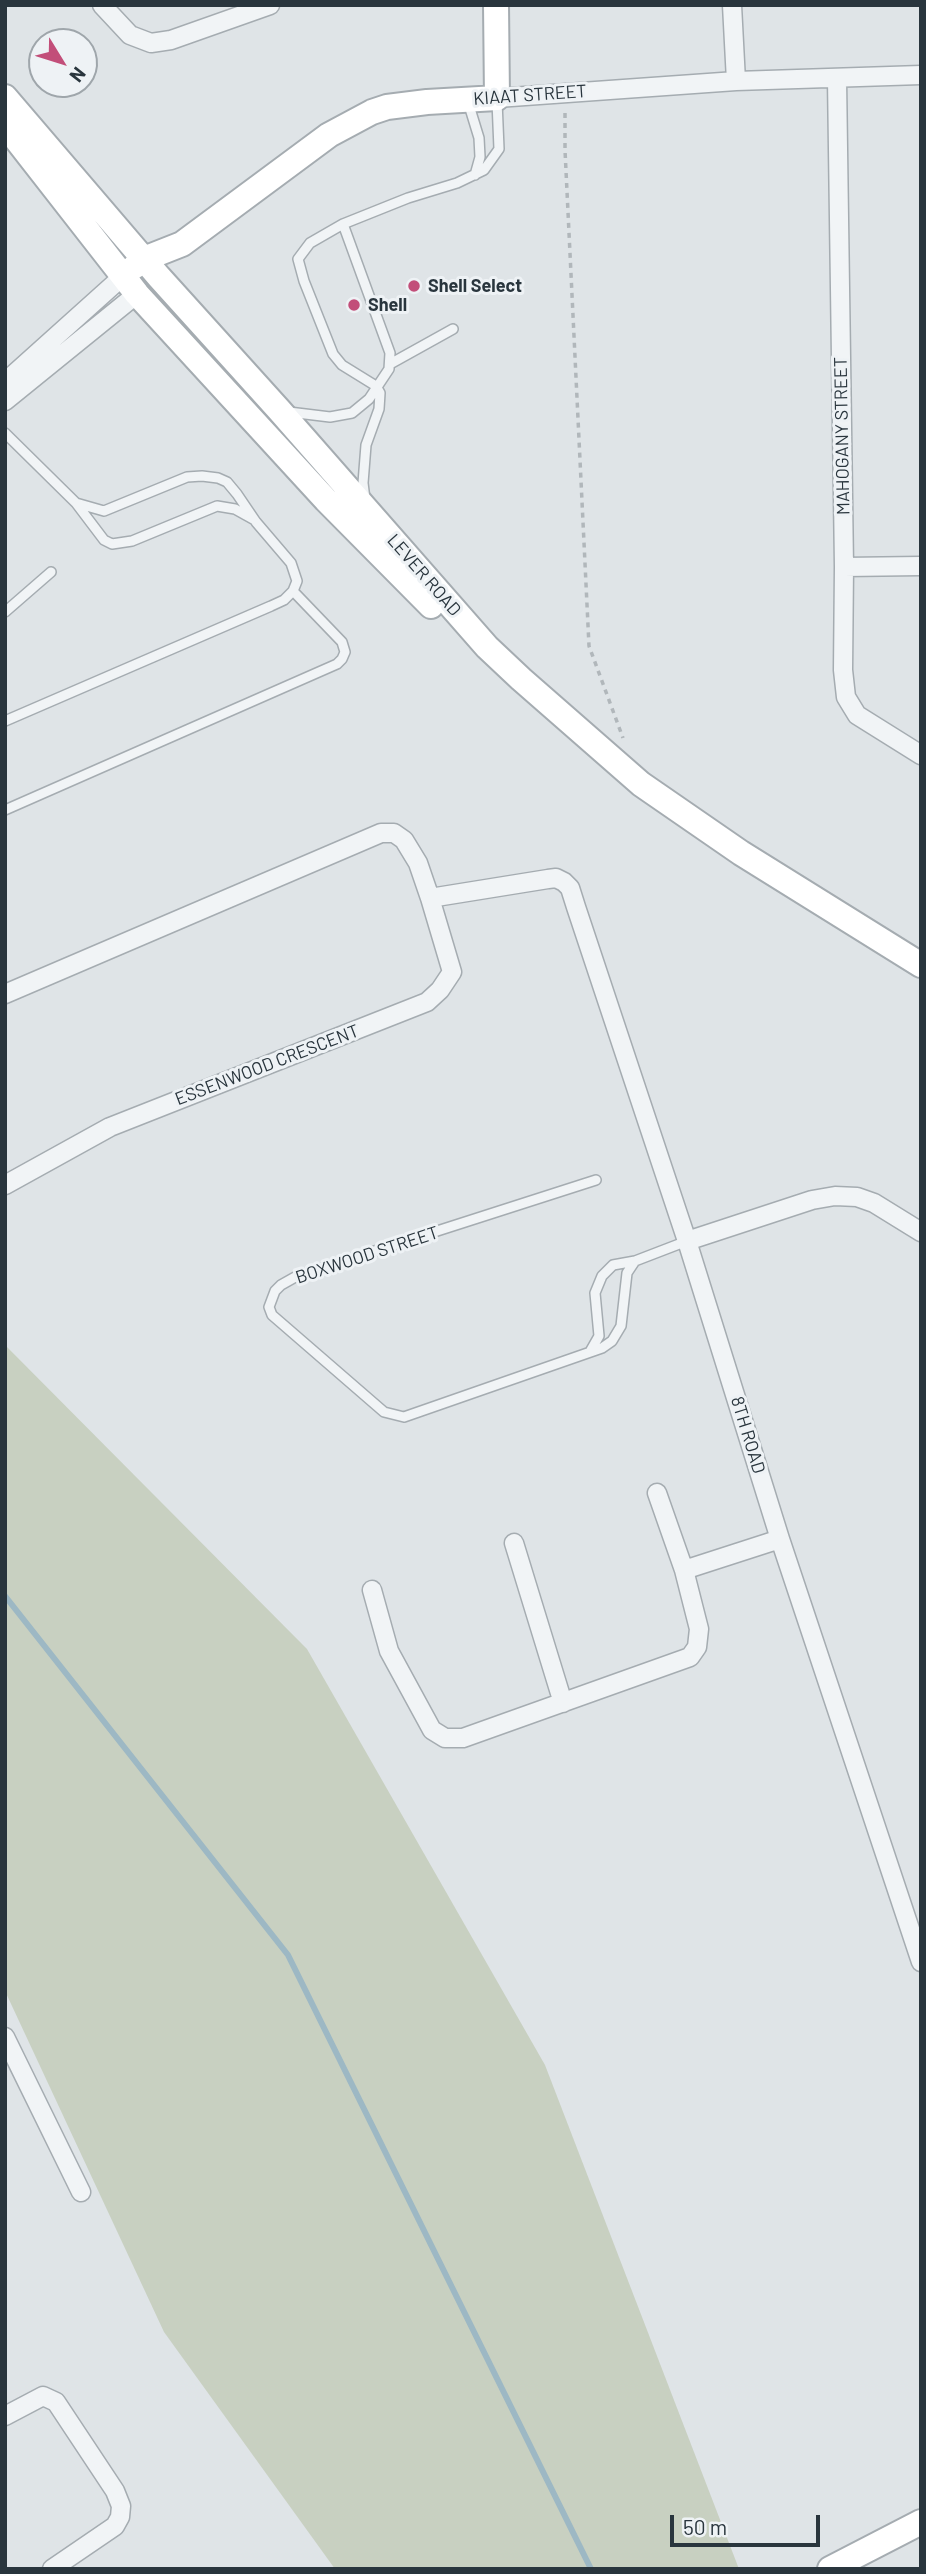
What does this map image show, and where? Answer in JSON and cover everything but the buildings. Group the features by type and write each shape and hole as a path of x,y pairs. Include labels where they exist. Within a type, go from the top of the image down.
{"main road":[{"path":"496,5 497,98"},
{"name":"LEVER ROAD","path":"5,97 151,268 487,647 641,785 741,853 921,965"},
{"name":"KIAAT STREET","path":"130,285 329,135 349,123 387,107 497,98"},
{"name":"LEVER ROAD","path":"5,125 130,285 327,500 481,656 572,739 645,799 700,839 921,980"},
{"path":"830,2569 921,2522"}],"street":[{"path":"102,5 130,34 151,43 171,40 270,5"},
{"path":"732,5 736,81"},
{"name":"KIAAT STREET","path":"497,98 736,81 921,75"},
{"name":"MAHOGANY STREET","path":"837,79 843,670 846,697 858,715 921,755"},
{"name":"KIAAT STREET","path":"5,382 130,285"},
{"name":"KIAAT STREET","path":"5,401 130,285"},
{"path":"844,567 921,566"},
{"name":"ESSENWOOD CRESCENT","path":"5,994 381,833 394,832 404,840 418,863 452,972 440,990 427,1002 110,1127 5,1185"},
{"name":"8TH ROAD","path":"430,898 556,878 570,888 687,1241 780,1539 921,1962"},
{"path":"687,1241 811,1200 835,1196 857,1197 874,1203 921,1232"},
{"path":"372,1590 389,1651 421,1710 438,1736 463,1738 690,1657 700,1637 684,1570 657,1493"},
{"path":"684,1570 780,1539"},
{"path":"514,1543 563,1703"},
{"path":"5,2037 81,2192"},
{"path":"5,2416 43,2396 56,2402 116,2491 121,2506 120,2517 115,2526 52,2569"}],"lane":[{"path":"366,508 363,467 366,445 381,398 376,386 342,365 333,354 298,259 310,243 343,224 475,175 489,166 499,149 497,98"},
{"path":"467,100 479,138 480,157 475,175"},
{"path":"343,224 390,353 390,364"},
{"path":"280,411 330,417 352,414 361,407 390,364 453,329"},
{"path":"5,433 76,503 96,531 111,544 132,541 217,506 235,509 256,522"},
{"path":"5,721 284,600 298,581 291,563 227,482 218,478 202,475 187,477 104,511 76,503"},
{"path":"5,612 51,572"},
{"path":"5,810 337,664 345,652 342,642 293,591"},
{"name":"BOXWOOD STREET","path":"596,1180 297,1276 275,1291 269,1307 272,1315 384,1412 394,1416 411,1415 602,1348 617,1334 622,1319 627,1273 635,1261"},
{"path":"590,1352 599,1336 594,1293 602,1276 613,1265 635,1261 687,1241"}],"path":[{"path":"565,93 565,150 589,646 626,747"}],"green space":[{"path":"5,1345 307,1649 545,2065 739,2569 335,2569 164,2332 5,1991"}],"waterway":[{"path":"5,1596 288,1955 591,2569"}],"place":[{"name":"Shell Select","path":"414,286"},
{"name":"Shell","path":"354,305"}]}
